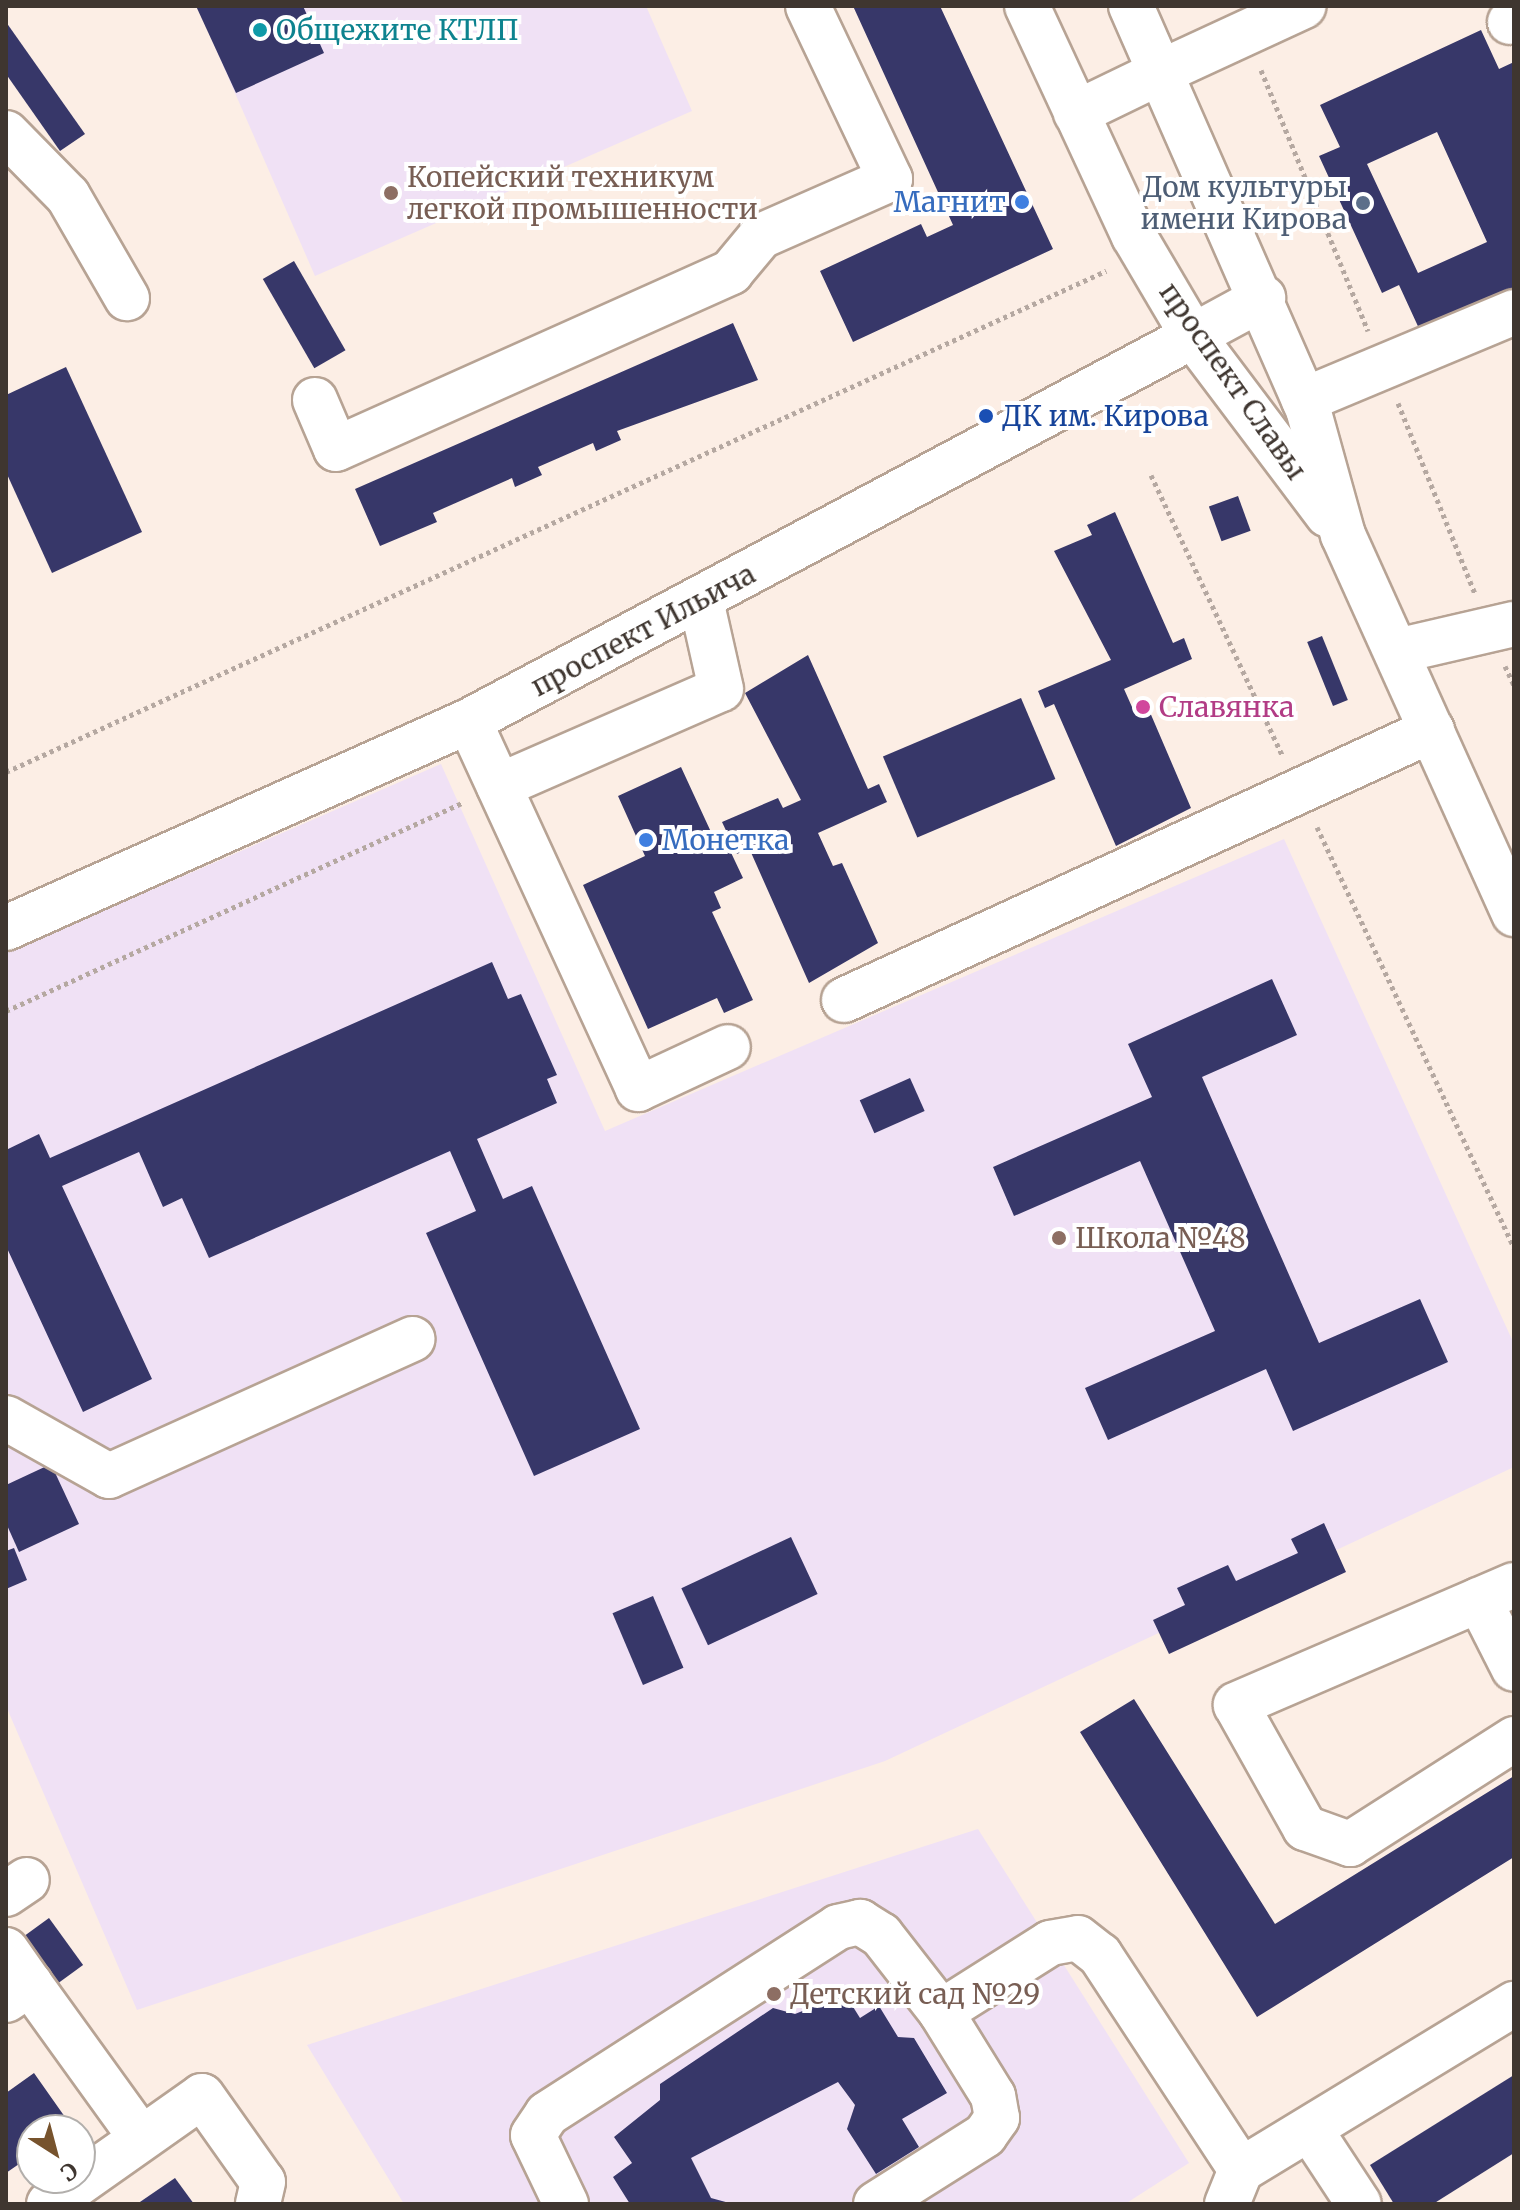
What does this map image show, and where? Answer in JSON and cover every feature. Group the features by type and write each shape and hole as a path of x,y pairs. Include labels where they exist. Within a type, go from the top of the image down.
{"main road":[{"path":"315,400 336,449 731,272 761,236 890,179 808,6"},
{"name":"проспект Славы","path":"1027,6 1134,236 1193,336 1343,535"},
{"name":"проспект Славы","path":"1131,6 1263,298 1304,400 1343,535 1514,914"},
{"path":"1076,113 1304,6"},
{"path":"6,133 68,196 127,298"},
{"name":"проспект Ильича","path":"6,928 469,721 1263,298"},
{"path":"1304,400 1514,312"},
{"path":"499,786 721,689 701,600"},
{"path":"1397,651 1514,624"},
{"path":"469,721 638,1089 728,1047"},
{"path":"844,1000 1432,730"},
{"path":"6,1418 109,1476 413,1339"},
{"path":"1514,1669 1496,1592 1236,1705 1305,1828 1350,1844 1514,1739"},
{"path":"566,2204 533,2135 547,2114 838,1927 860,1922 881,1935 941,2012 993,2096 997,2118 985,2135 876,2204"},
{"path":"941,2012 1050,1943 1078,1938 1100,1955 1234,2187 1311,2131 1514,2004"},
{"path":"14,1978 141,2138"},
{"path":"49,2204 202,2096 263,2182 258,2204"},
{"path":"1311,2131 1359,2204"}],"path":[{"path":"6,772 1067,291"},
{"path":"1151,475 1514,1248"},
{"path":"6,1011 499,786"}],"shaded area":[{"name":"Копейский техникум легкой промышенности","path":"197,6 646,6 692,111 315,276"},
{"path":"441,764 605,1131 1284,839 1514,1344 1514,1467 885,1761 137,2010 6,1706 6,953"},
{"name":"Детский сад №29","path":"978,1829 1189,2163 1125,2204 404,2204 307,2045"}],"building":[{"name":"Общежите КТЛП","path":"196,6 303,6 324,53 236,93"},
{"path":"853,6 940,6 1053,249 853,342 820,271 921,224 927,237 953,225"},
{"path":"6,22 85,134 60,151 6,74"},
{"name":"Дом культуры имени Кирова","path":"1481,30 1499,69 1514,62 1514,292 1422,335 1399,285 1382,293 1319,156 1340,147 1320,105","holes":["1437,132 1487,242 1418,273 1367,164"]},
{"path":"294,261 346,350 314,368 263,279"},
{"path":"733,323 758,380 617,431 621,440 596,451 593,443 538,467 542,475 515,487 512,478 433,513 437,522 380,546 355,489"},
{"path":"66,367 142,532 52,573 6,472 6,395"},
{"path":"1238,496 1251,531 1222,541 1209,507"},
{"path":"1115,512 1173,643 1184,638 1192,659 1124,689 1136,716 1149,710 1191,808 1116,846 1054,704 1045,708 1038,691 1111,660 1054,551 1092,535 1087,525"},
{"path":"1322,636 1348,700 1333,706 1307,642"},
{"path":"808,655 868,789 879,784 887,802 818,833 833,866 842,863 878,943 809,983 749,848 737,854 722,822 778,798 783,808 801,800 745,693"},
{"path":"1021,698 1055,779 917,838 883,757"},
{"path":"681,767 717,845 726,842 743,878 714,892 721,908 712,912 753,1000 724,1013 717,998 648,1029 583,885 645,856 618,796"},
{"path":"492,962 508,999 521,994 557,1075 547,1079 557,1103 477,1139 503,1199 532,1186 640,1429 534,1476 426,1233 476,1211 450,1151 209,1258 182,1198 163,1207 139,1152 62,1186 152,1379 83,1412 6,1246 6,1150 39,1134 50,1158"},
{"path":"1272,979 1297,1035 1202,1077 1319,1343 1420,1299 1448,1362 1293,1431 1266,1369 1108,1440 1085,1388 1215,1331 1140,1161 1014,1216 993,1167 1152,1097 1128,1044"},
{"path":"910,1078 925,1111 874,1133 860,1100"},
{"path":"51,1464 79,1524 19,1552 6,1523 6,1485"},
{"path":"1324,1523 1346,1572 1169,1654 1153,1620 1185,1605 1177,1588 1228,1565 1236,1581 1298,1553 1291,1539"},
{"path":"791,1537 818,1594 708,1645 681,1588"},
{"path":"14,1548 27,1580 6,1589 6,1551"},
{"path":"653,1596 683,1668 643,1685 612,1613"},
{"path":"1134,1699 1275,1924 1514,1776 1514,1857 1257,2017 1080,1732"},
{"path":"49,1918 83,1965 58,1983 24,1936"},
{"path":"845,1994 860,2018 879,2006 898,2037 914,2038 947,2093 902,2119 919,2147 876,2174 847,2129 855,2105 838,2082 691,2158 711,2198 733,2204 630,2204 613,2177 632,2163 614,2137 660,2100 660,2084 773,2008 795,2014"},
{"path":"34,2073 63,2114 16,2114 16,2166 6,2173 6,2093"},
{"path":"1514,2075 1514,2153 1433,2204 1394,2204 1370,2165"},
{"path":"175,2178 194,2204 137,2204"}],"place":[{"name":"Общежите КТЛП","path":"260,30"},
{"name":"Копейский техникум легкой промышенности","path":"391,193"},
{"name":"Магнит","path":"1022,202"},
{"name":"Дом культуры имени Кирова","path":"1363,203"},
{"name":"ДК им. Кирова","path":"986,416"},
{"name":"Славянка","path":"1143,707"},
{"name":"Монетка","path":"646,840"},
{"name":"Школа №48","path":"1059,1238"},
{"name":"Детский сад №29","path":"774,1994"}]}
